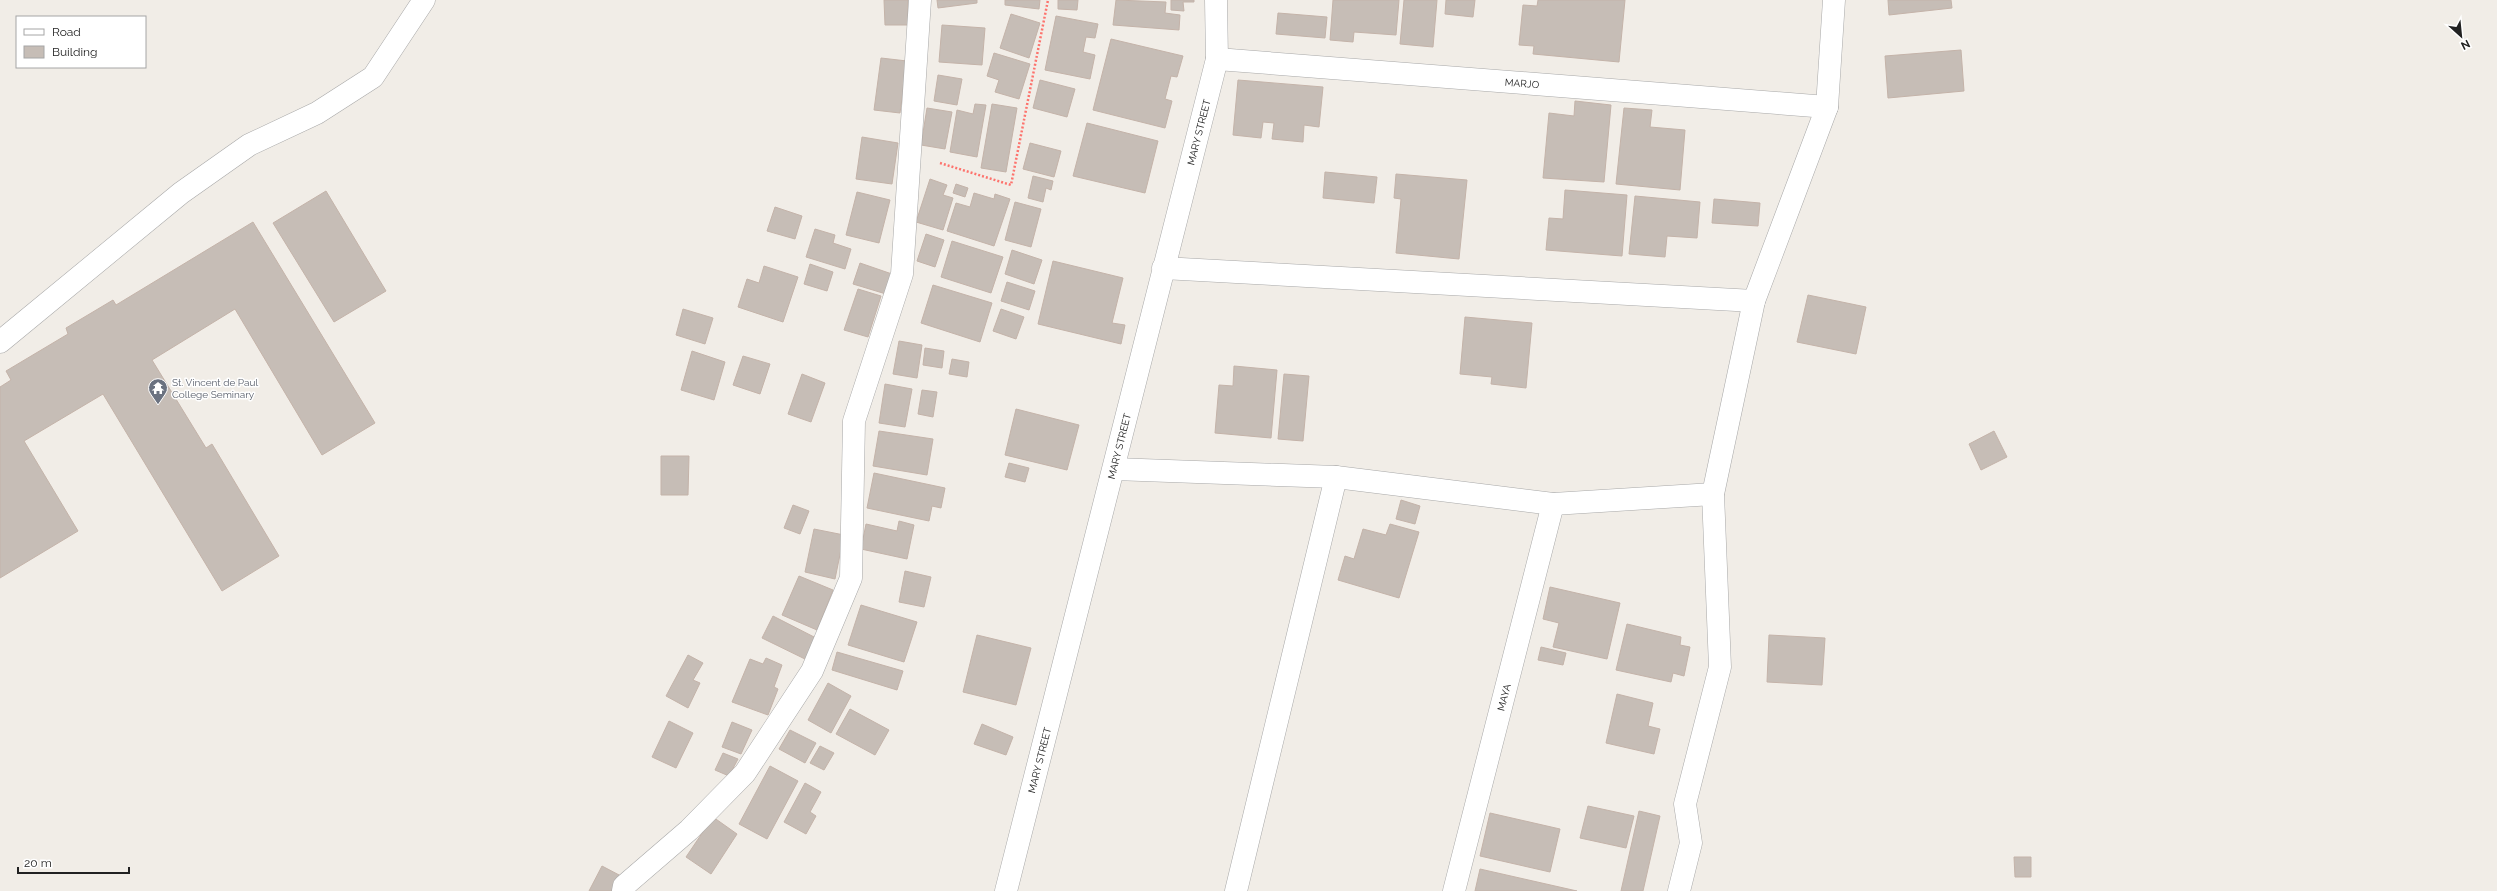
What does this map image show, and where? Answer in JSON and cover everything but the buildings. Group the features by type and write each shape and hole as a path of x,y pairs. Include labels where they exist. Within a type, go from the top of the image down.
{"street":[{"path":"0,342 181,192 249,145 317,113 373,77 424,0"},
{"path":"623,891 624,886 689,830 745,772 812,671 851,578 854,422 902,274 920,0"},
{"name":"MARY STREET","path":"1006,891 1217,60 1216,0"},
{"path":"1678,891 1690,843 1685,804 1720,667 1713,494 1754,301 1827,107 1834,0"},
{"name":"MARJO","path":"1217,60 1827,107"},
{"path":"1163,268 1754,301"},
{"path":"1114,469 1336,477 1553,504 1713,494"},
{"path":"1236,891 1336,477"},
{"name":"MAYA","path":"1454,891 1553,504"}],"path":[{"path":"909,153 1011,185 1048,0"}],"place":[{"name":"St. Vincent de Paul College Seminary","path":"158,405"}]}
